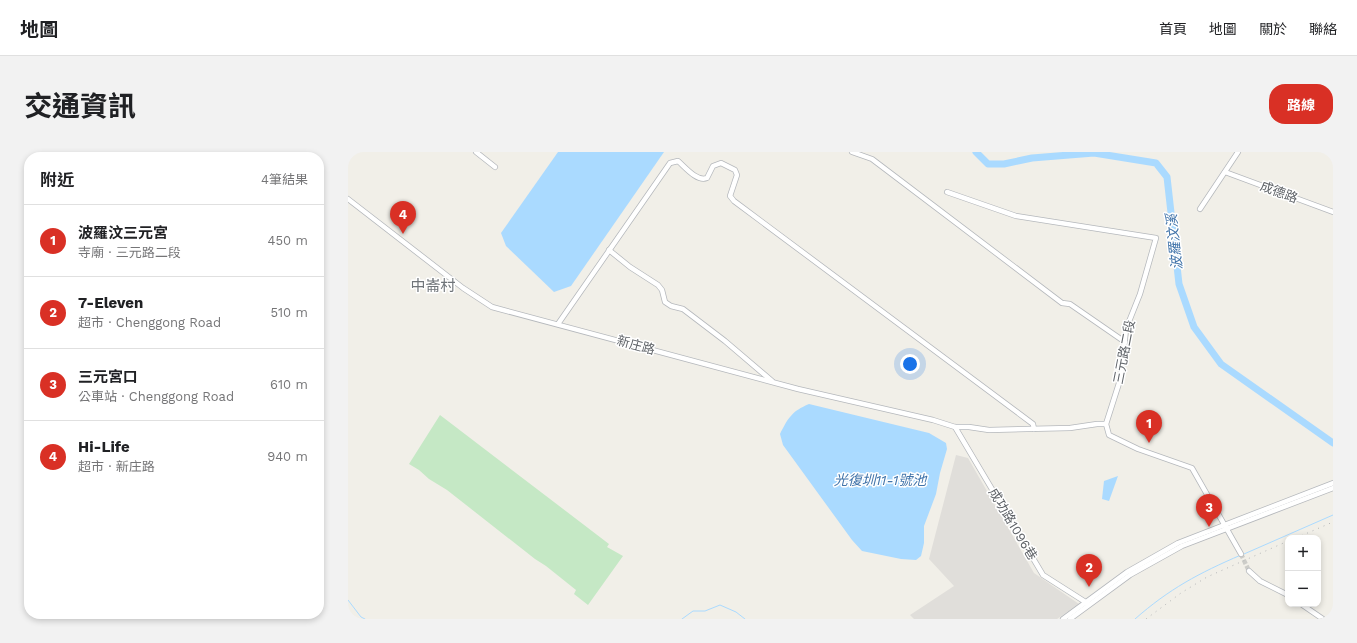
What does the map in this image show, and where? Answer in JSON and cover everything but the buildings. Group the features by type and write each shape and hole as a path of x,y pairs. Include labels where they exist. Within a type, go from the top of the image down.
{"street":[{"path":"476,152 495,167"},
{"path":"852,152 872,158 1062,303 1070,304 1125,342"},
{"path":"1200,209 1238,152"},
{"path":"558,324 670,163 678,161 699,178 704,179 707,178 713,166 721,163 735,170 737,175 730,196 734,201 1033,424 1034,429"},
{"name":"成德路","path":"1225,172 1333,212"},
{"name":"三元路二段","path":"947,192 1016,216 1156,238 1140,294 1126,329 1121,377 1106,424"},
{"name":"新庄路","path":"348,199 482,301 492,307 773,382 933,420 955,427 970,426 989,430 1034,429 1106,424"},
{"path":"610,250 658,285 662,290 665,302 670,306 683,309 725,341 773,382"},
{"path":"1106,424 1109,435 1138,449 1192,468 1224,526 1242,554"},
{"name":"成功路1096巷","path":"955,427 1043,575 1087,604"},
{"path":"1063,619 1154,561 1182,546 1224,526 1333,483"},
{"path":"1224,526 1333,488"},
{"path":"1249,571 1260,581 1285,594"},
{"path":"1070,619 1087,604"},
{"path":"1305,607 1323,619"}],"shaded area":[{"path":"956,455 968,458 1034,573 1079,604 1057,619 914,619 910,615 954,586 929,559"}],"green space":[{"path":"440,415 609,544 607,547 623,556 588,605 574,594 576,590 546,566 447,490 409,464"}],"water":[{"path":"558,152 664,152 571,286 554,292 506,246 501,233"},
{"name":"光復圳11-1號池","path":"809,404 929,433 946,443 947,449 936,494 924,526 924,543 921,556 916,560 901,559 862,551 852,540 783,445 780,434 791,416 798,409"},
{"path":"1118,476 1109,501 1102,499 1104,481"}],"waterway":[{"name":"波羅汶溪","path":"976,152 988,164 1004,164 1032,158 1094,153 1156,163 1167,177 1179,284 1194,327 1221,364 1333,443"},
{"path":"1244,554 1333,515"},
{"path":"1135,619 1172,590 1185,582 1241,555"},
{"path":"348,600 361,617 365,619"},
{"path":"682,619 693,611 705,611 720,605 736,612 745,619"}],"tunnel":[{"path":"1241,554 1249,571"}],"railway":[{"path":"1303,535 1333,522"},
{"path":"1146,619 1181,593 1207,577 1285,542"}],"place":[{"name":"Hi-Life","path":"403,234"},
{"name":"波羅汶三元宮","path":"1149,443"},
{"name":"三元宮口","path":"1209,527"},
{"name":"7-Eleven","path":"1089,587"}],"district":[{"name":"中崙村","path":"433,286"}]}
